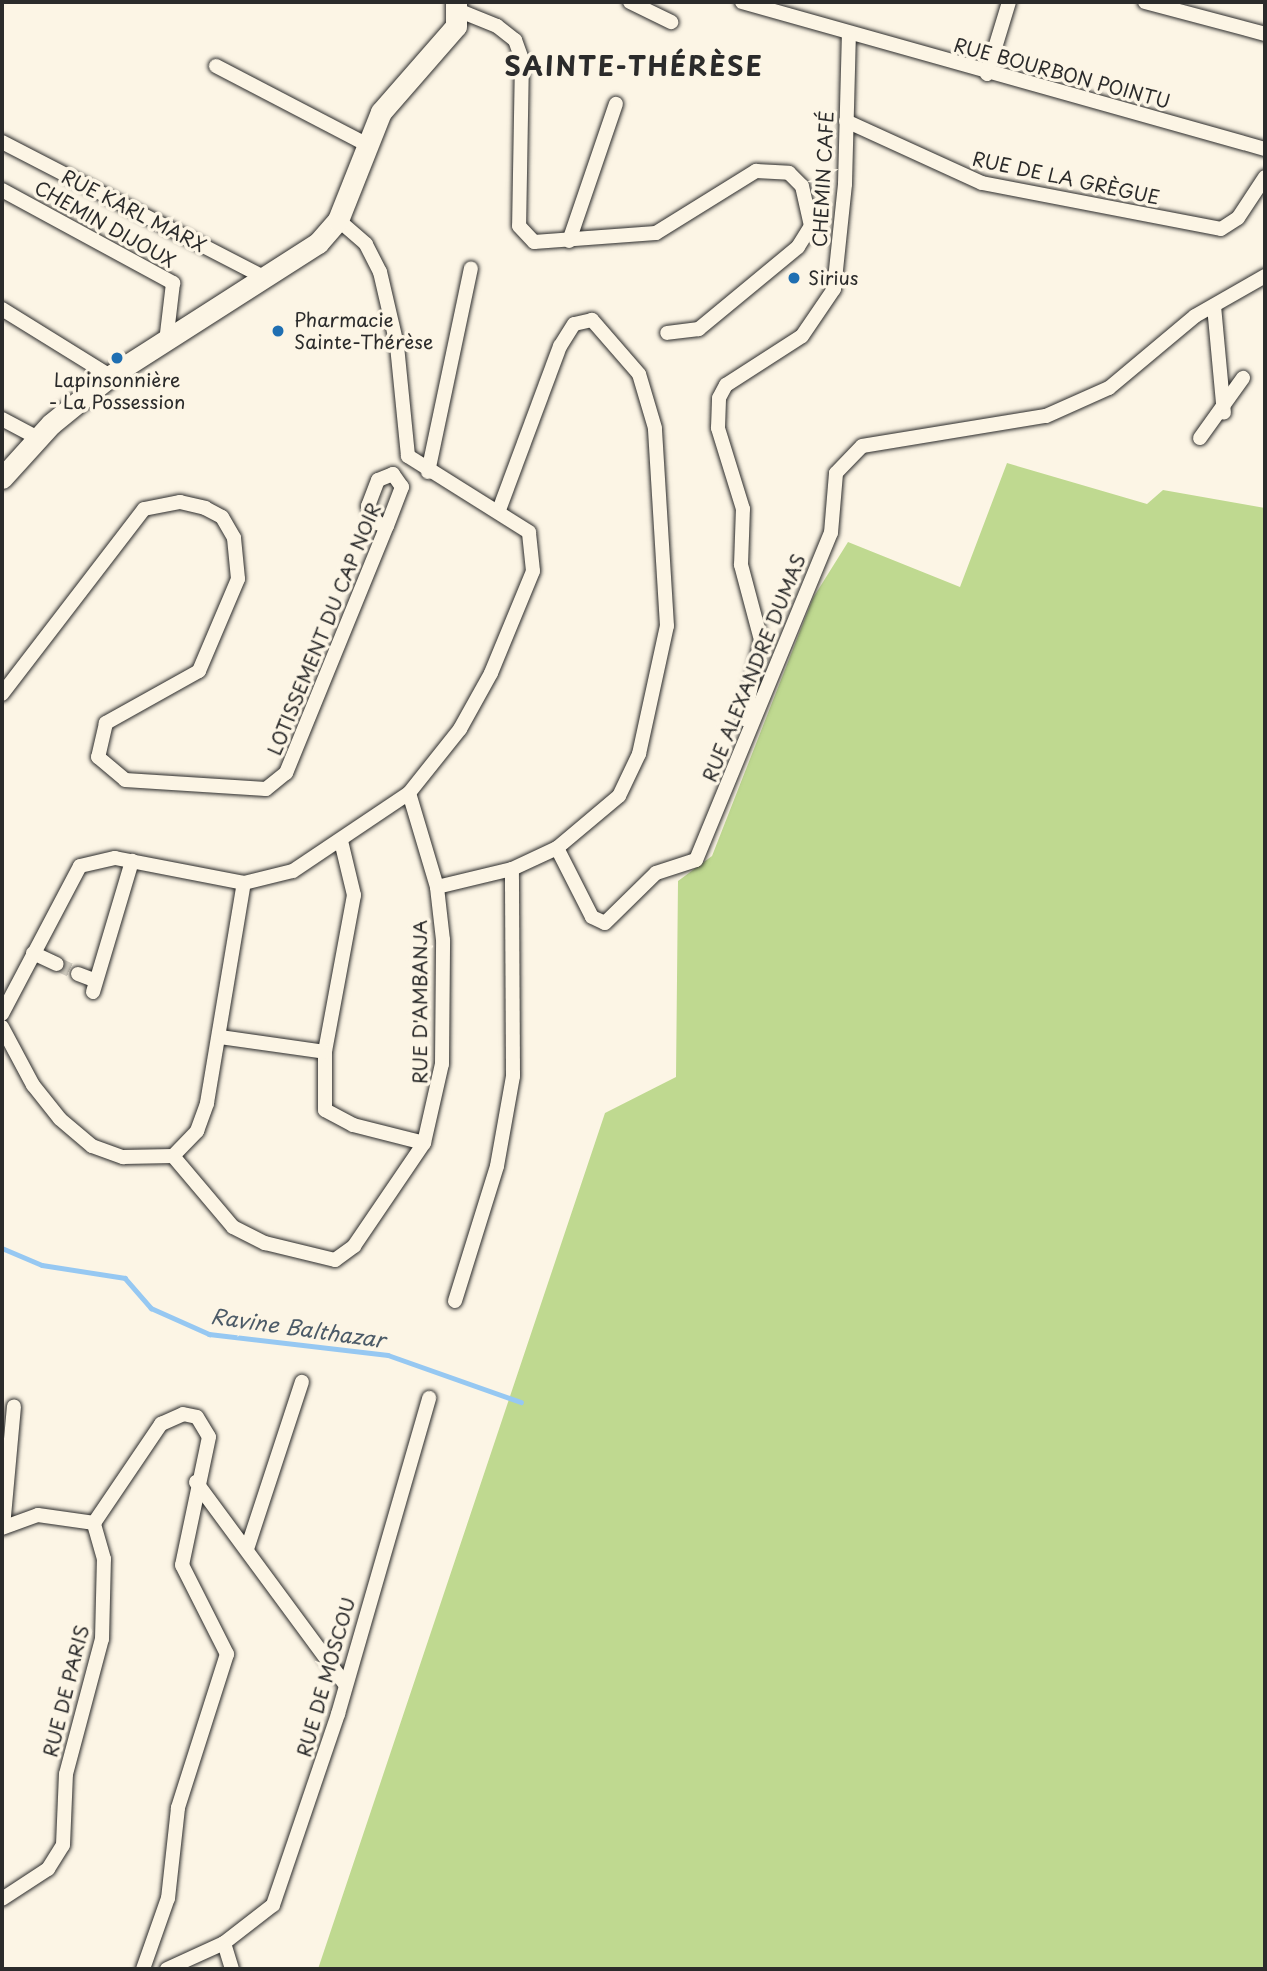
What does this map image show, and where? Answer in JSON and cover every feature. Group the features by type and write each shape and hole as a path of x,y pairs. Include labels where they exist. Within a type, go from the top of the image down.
{"main road":[{"path":"2,478 37,438 110,376 296,262 338,220 381,111 441,49 458,7"}],"street":[{"path":"630,2 671,22"},
{"path":"742,2 849,34"},
{"path":"987,74 1009,2"},
{"path":"1145,2 1265,34"},
{"path":"458,7 497,26 515,40 522,59 519,226 534,242 656,233 740,177 789,173 811,213 798,247 699,329 667,333"},
{"name":"RUE BOURBON POINTU","path":"849,34 1265,149"},
{"name":"CHEMIN CAFÉ","path":"736,755 761,640 741,565 743,509 718,428 719,398 726,385 802,336 834,289 846,121 849,34"},
{"path":"216,66 368,145"},
{"path":"569,241 616,104"},
{"name":"RUE DE LA GRÈGUE","path":"846,121 982,183 1221,229 1238,218 1265,177"},
{"name":"RUE KARL MARX","path":"2,142 267,279"},
{"name":"CHEMIN DIJOUX","path":"2,190 173,283 166,341"},
{"path":"2,1014 80,866 102,857 244,883 293,871 409,793 483,689 533,571 528,532 499,510 428,472 404,446 397,345 375,258 338,220"},
{"path":"428,472 471,268"},
{"name":"RUE ALEXANDRE DUMAS","path":"557,848 592,917 615,919 656,873 696,860 736,755 831,533 836,473 862,446 1046,416 1109,388 1214,306 1265,276"},
{"path":"1214,306 1224,413"},
{"path":"2,309 110,376"},
{"path":"437,887 512,869 557,848 619,796 639,754 667,626 653,409 639,374 592,320 574,324 560,345 499,510"},
{"path":"1200,438 1224,413 1243,379"},
{"path":"2,419 37,438"},
{"name":"LOTISSEMENT DU CAP NOIR","path":"2,694 18,681 139,513 180,502 205,508 222,517 234,538 238,579 229,602 199,671 185,684 134,703 106,723 98,757 125,780 266,789 286,773 387,526 400,481 384,474 368,506 377,523 387,526"},
{"name":"RUE D'AMBANJA","path":"173,1156 233,1227 265,1243 335,1260 354,1247 424,1143 442,1064 437,887 409,793"},
{"path":"341,841 354,895 325,1052 325,1110 353,1125 424,1143"},
{"path":"78,974 95,987 132,862"},
{"path":"455,1301 497,1166 513,1076 512,869"},
{"path":"2,1027 39,1093 92,1146 123,1157 173,1156 197,1131 220,1037 244,883"},
{"path":"33,953 57,964"},
{"path":"220,1037 325,1052"},
{"path":"247,1549 302,1381"},
{"name":"RUE DE MOSCOU","path":"167,1969 224,1943 274,1905 429,1398"},
{"path":"13,1406 2,1527 38,1515 94,1523 170,1417 197,1418 209,1437 196,1482 182,1552 184,1579 227,1654 178,1808 168,1898 144,1969"},
{"path":"196,1482 344,1683"},
{"name":"RUE DE PARIS","path":"2,1899 48,1869 64,1845 66,1774 102,1639 104,1559 94,1523"},
{"path":"224,1943 232,1969"}],"green space":[{"path":"1007,463 1147,504 1163,490 1265,508 1265,1969 318,1969 605,1113 676,1077 678,881 712,856 813,598 848,542 960,587"}],"waterway":[{"name":"Ravine Balthazar","path":"2,1248 42,1265 125,1278 151,1308 209,1334 388,1355 521,1402"}],"tunnel":[{"path":"57,964 78,974"}],"place":[{"name":"Sirius","path":"794,278"},
{"name":"Pharmacie Sainte-Thérèse","path":"278,331"},
{"name":"Lapinsonnière - La Possession","path":"117,358"}],"district":[{"name":"SAINTE-THÉRÈSE","path":"634,66"}]}
